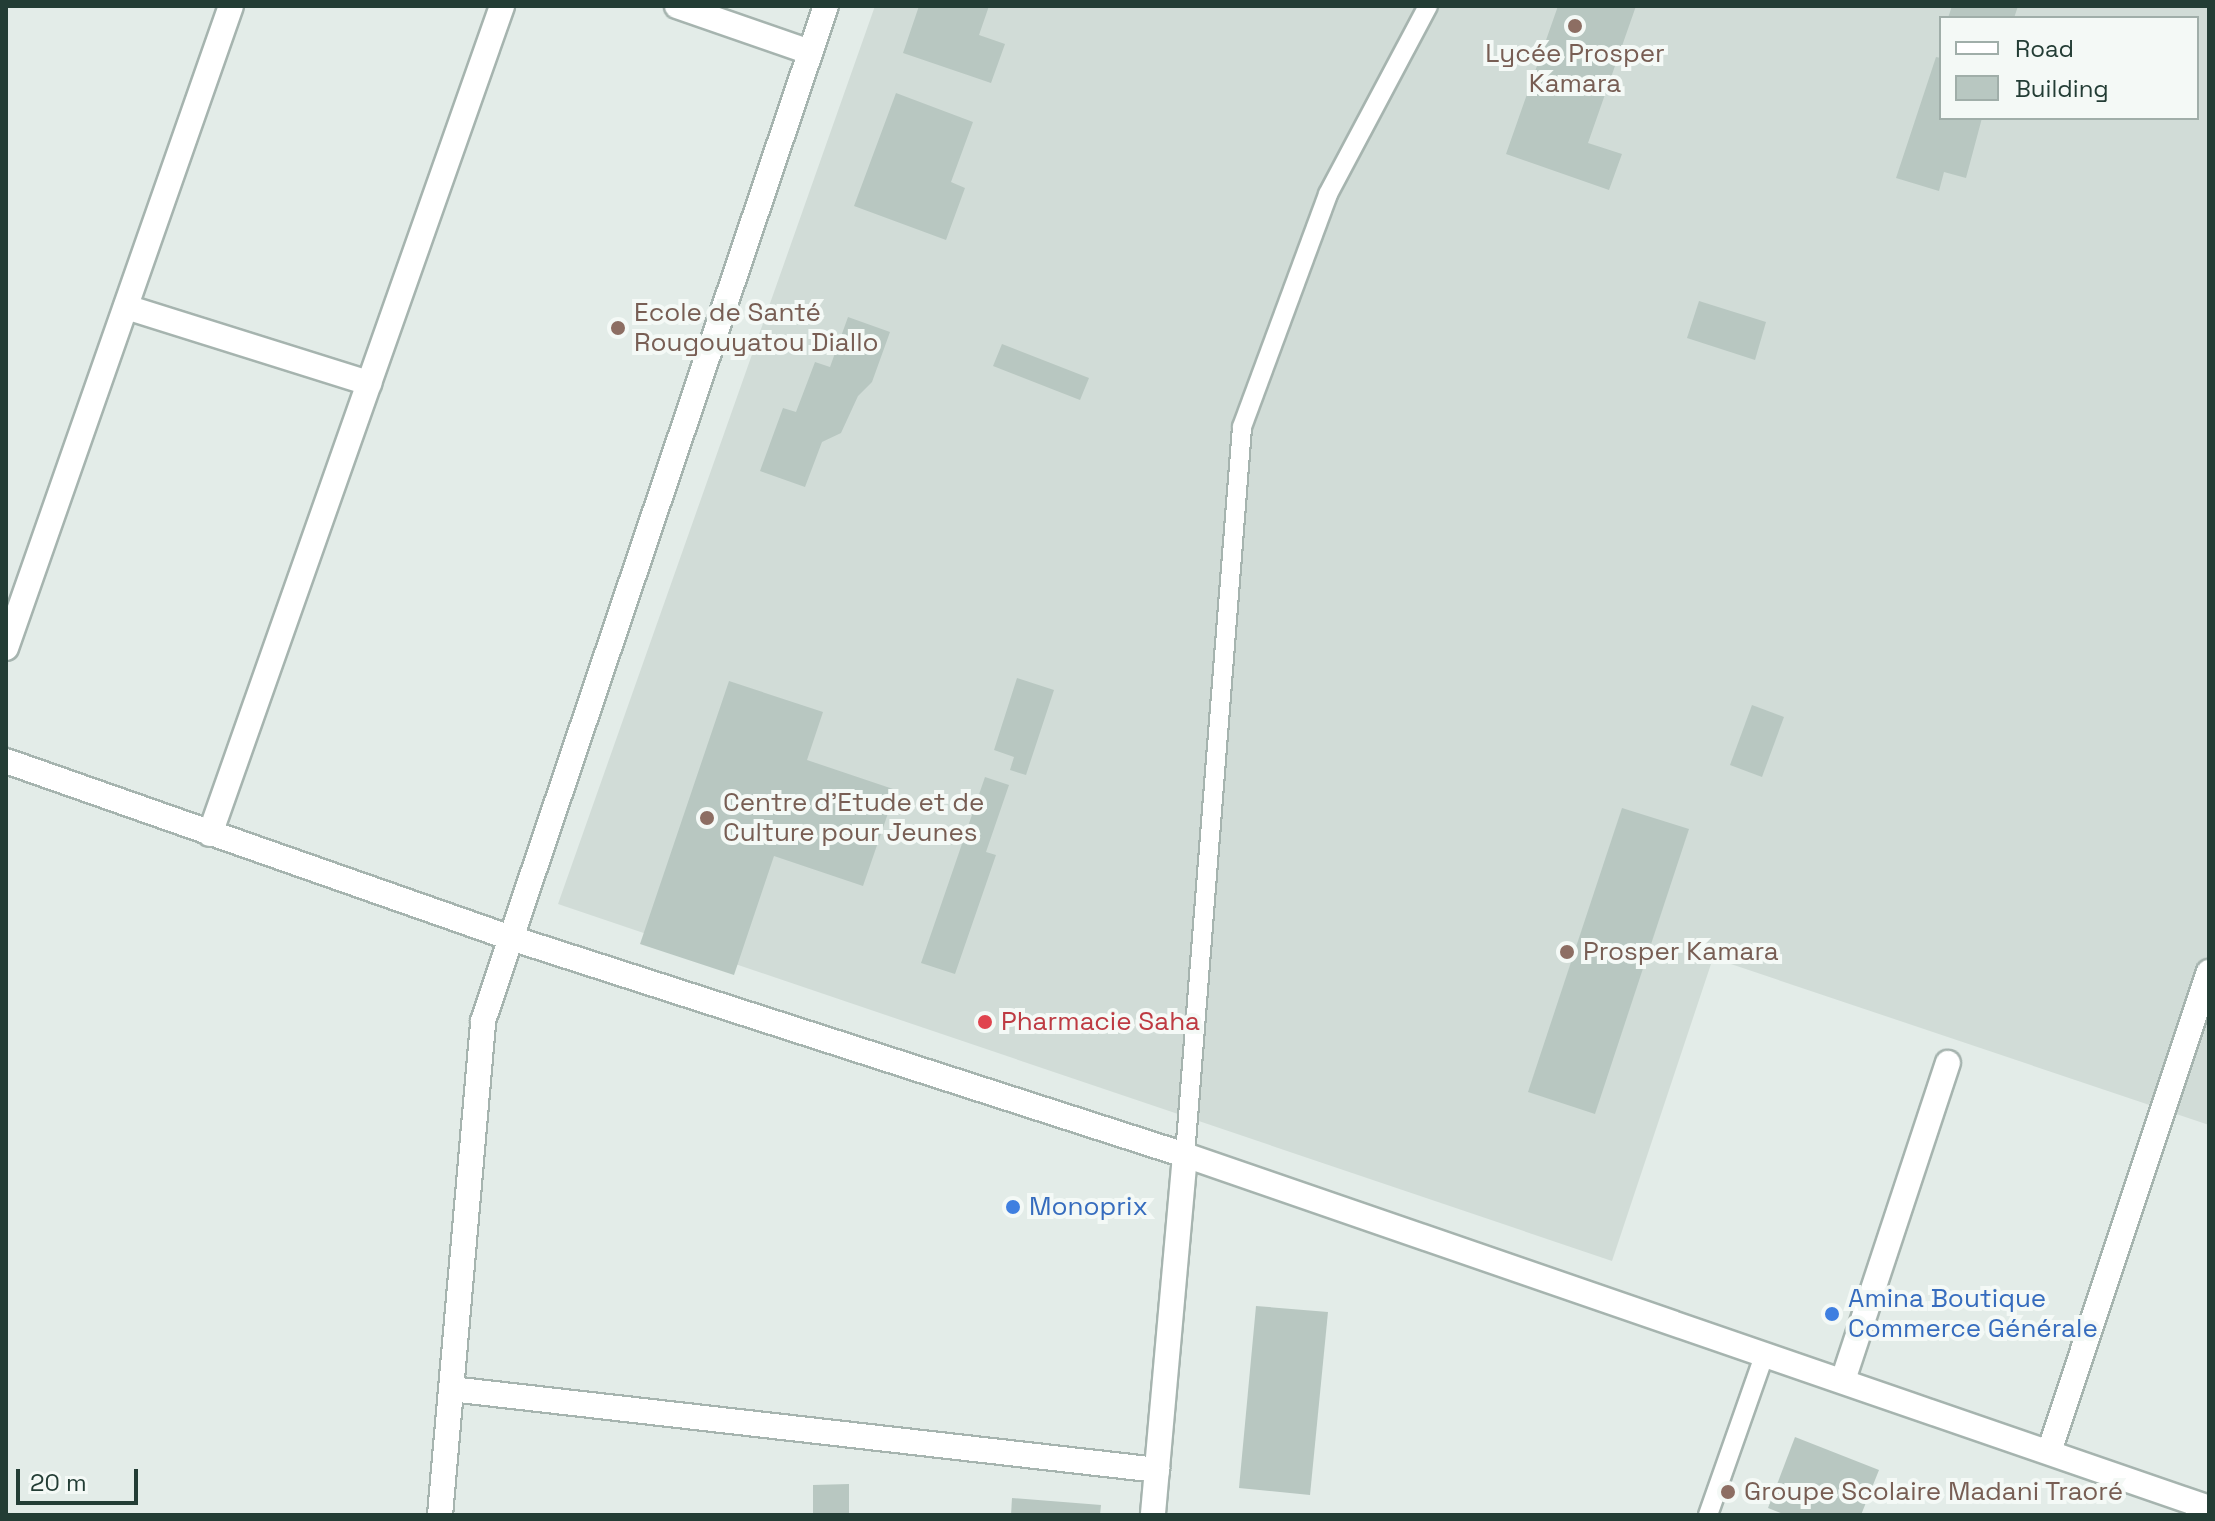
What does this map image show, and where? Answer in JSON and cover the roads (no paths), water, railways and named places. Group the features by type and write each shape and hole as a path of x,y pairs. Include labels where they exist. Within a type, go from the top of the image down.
{"street":[{"path":"6,648 231,6"},
{"path":"210,834 502,6"},
{"path":"677,6 810,52"},
{"path":"440,1515 483,1021 826,6"},
{"path":"126,307 369,383"},
{"path":"6,761 511,938 1185,1155 2209,1508"},
{"path":"2049,1452 2209,972"},
{"path":"1843,1380 1948,1063"},
{"path":"1153,1515 1185,1155"},
{"path":"451,1389 1157,1470"}],"lane":[{"path":"1185,1155 1242,427 1328,194 1428,6"},
{"path":"1708,1515 1765,1353"}],"place":[{"name":"Lycée Prosper Kamara","path":"1575,26"},
{"name":"Ecole de Santé Rougouyatou Diallo","path":"618,328"},
{"name":"Centre d'Etude et de Culture pour Jeunes","path":"707,818"},
{"name":"Prosper Kamara","path":"1567,952"},
{"name":"Pharmacie Saha","path":"985,1022"},
{"name":"Monoprix","path":"1013,1207"},
{"name":"Amina Boutique Commerce Générale","path":"1832,1314"},
{"name":"Groupe Scolaire Madani Traoré","path":"1728,1492"}]}
